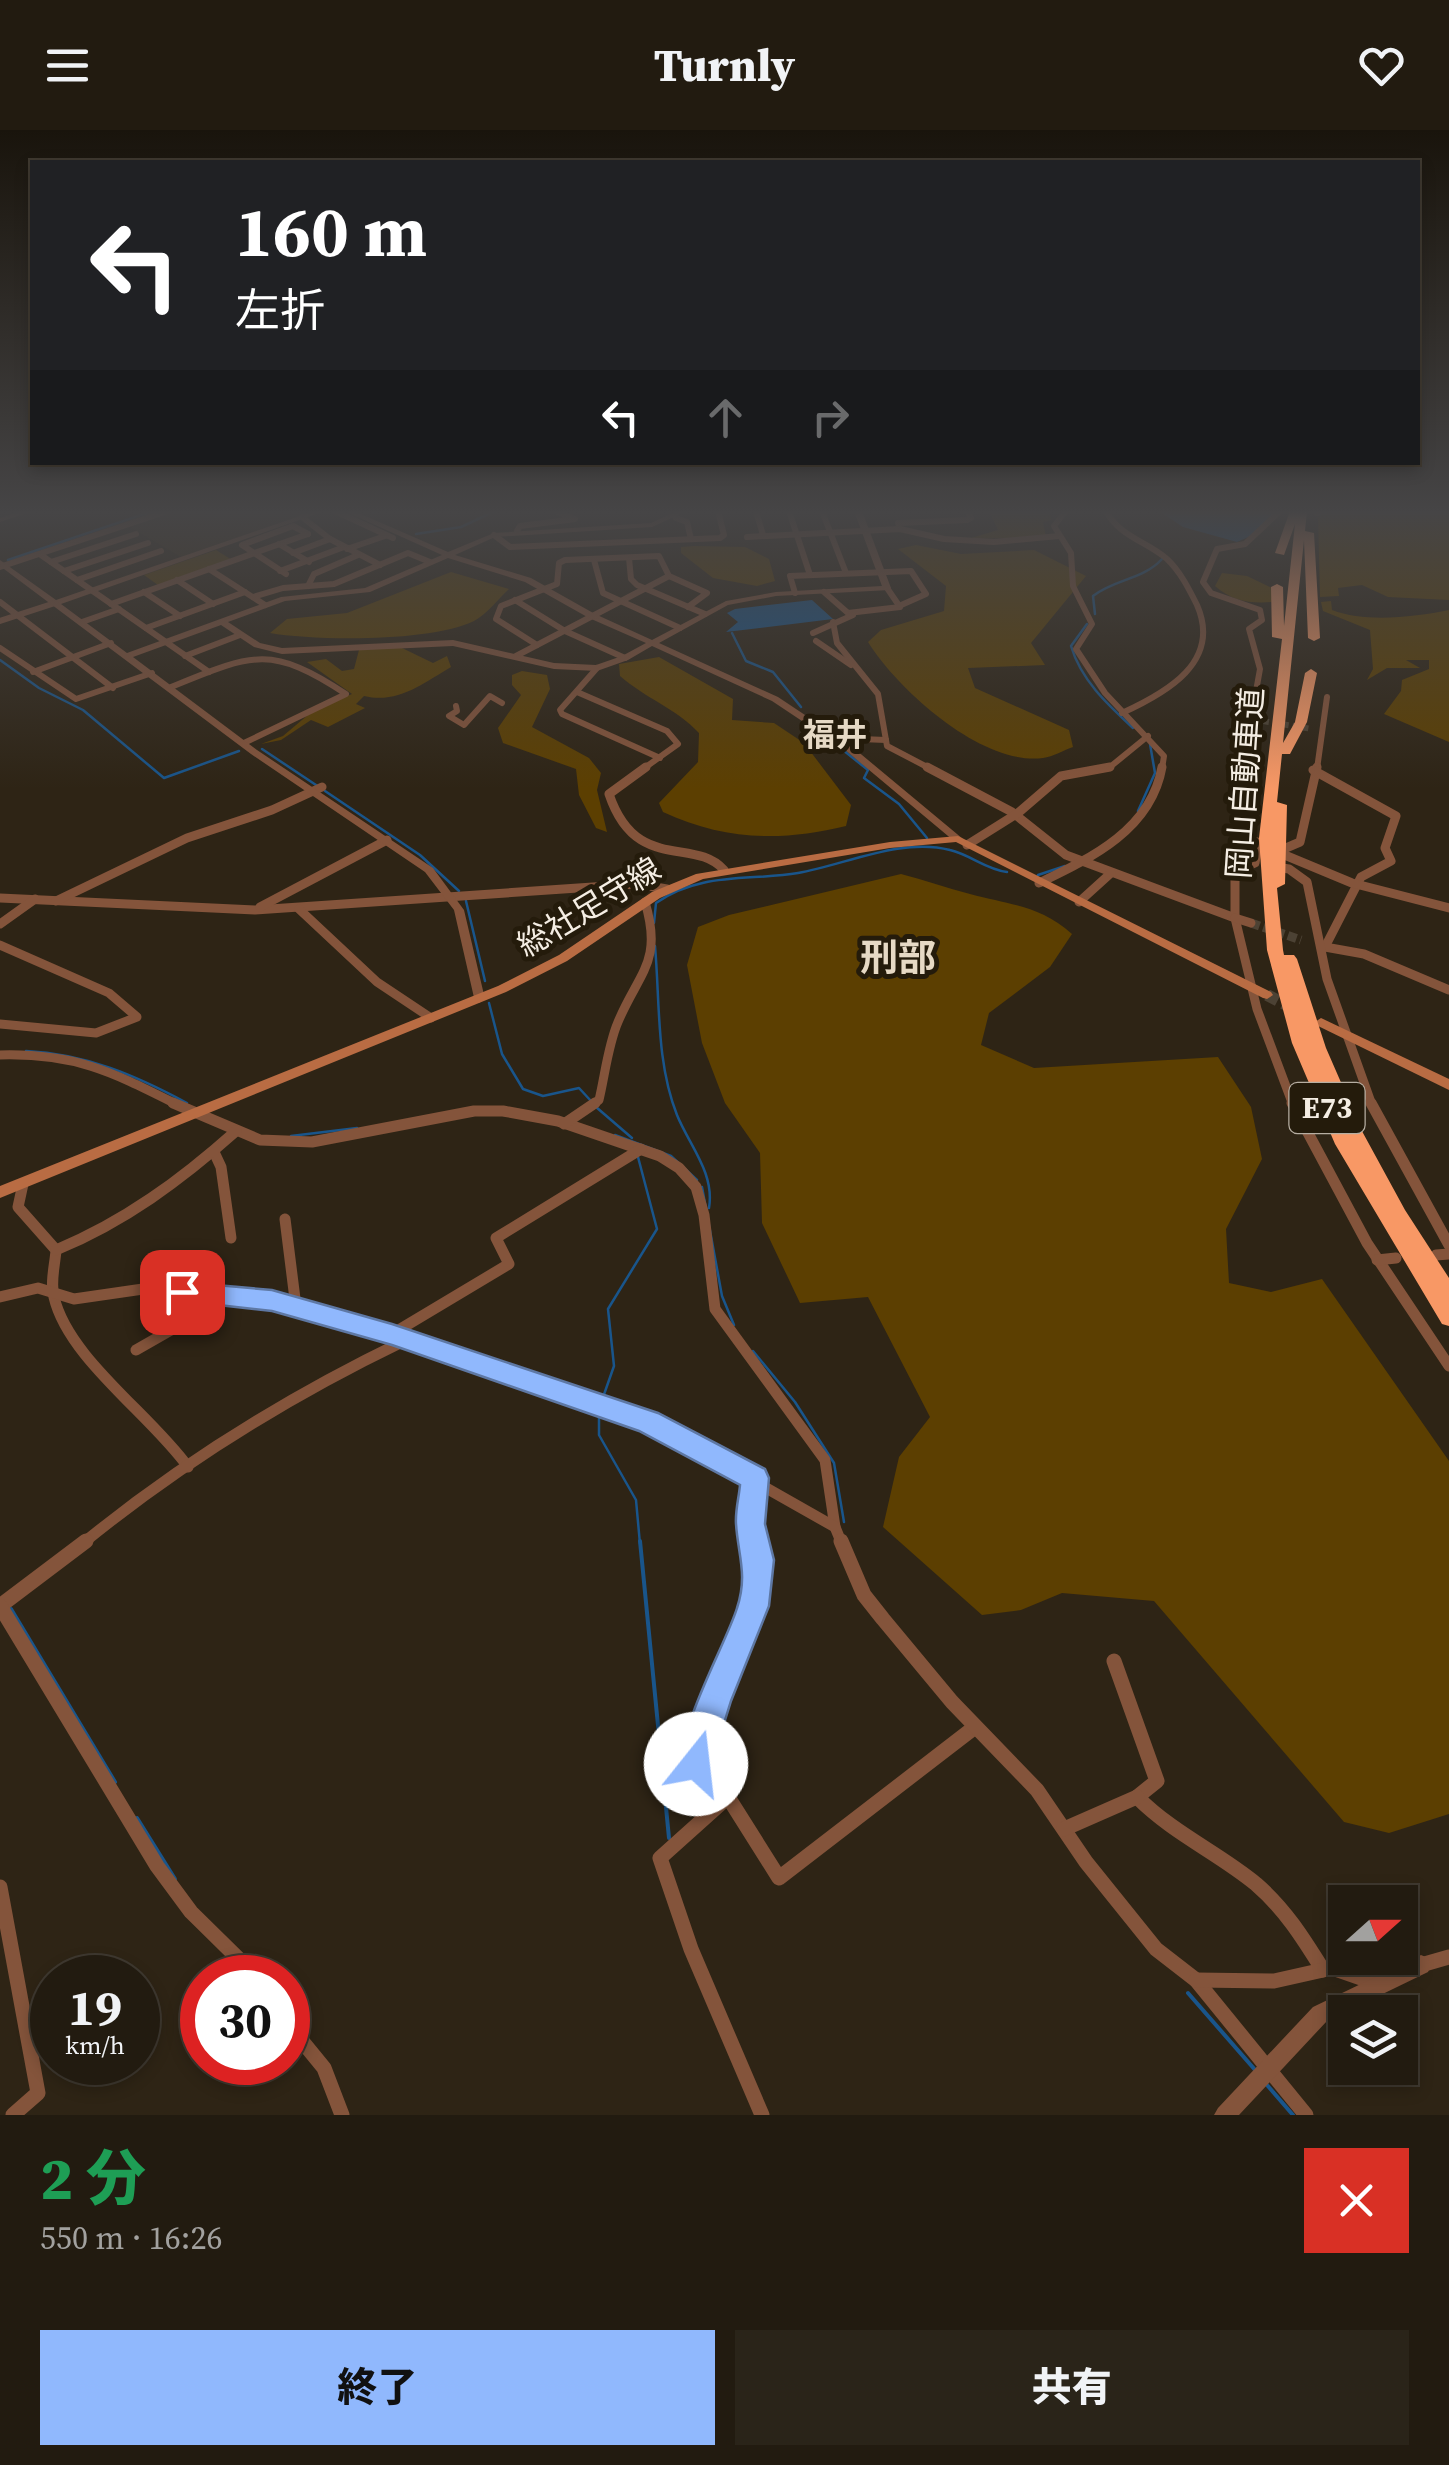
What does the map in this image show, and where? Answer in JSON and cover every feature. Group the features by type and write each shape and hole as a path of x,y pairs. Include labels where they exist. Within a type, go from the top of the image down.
{"highway":[{"path":"1277,604 1279,707"},
{"name":"岡山自動車道","path":"1275,845 1279,707 1289,604"},
{"name":"岡山自動車道","path":"1301,604 1272,870 1281,977 1320,1092 1379,1208 1449,1318"},
{"path":"1312,604 1314,638"},
{"path":"1285,751 1301,722 1311,673"},
{"name":"岡山自動車道","path":"1272,870 1287,952 1334,1092 1394,1207 1449,1294"}],"main road":[{"name":"総社足守線","path":"0,1192 479,998 552,964 667,889 724,870 962,842"},
{"path":"962,842 1267,995"},
{"path":"1321,1022 1449,1085"}],"street":[{"path":"2,604 113,688"},
{"path":"0,622 51,604"},
{"path":"57,604 244,743 317,788 462,898 463,922 479,998"},
{"path":"112,604 209,672"},
{"path":"82,622 120,604"},
{"path":"161,604 180,616"},
{"path":"146,628 213,604"},
{"path":"128,656 274,604"},
{"path":"507,604 501,606 496,619 537,645"},
{"path":"521,604 564,631 624,658"},
{"path":"571,604 766,694 836,738 962,842 1013,815 1061,776 1110,768 1146,738"},
{"path":"516,656 617,604"},
{"path":"624,604 680,628"},
{"path":"679,604 704,614"},
{"path":"688,607 694,604"},
{"path":"221,622 270,649 295,652 453,643 568,668 597,668 728,604"},
{"path":"836,604 843,611 859,612 904,604"},
{"path":"1040,883 1124,836 1156,795 1164,756 1122,713 1076,649 1092,624 1082,604"},
{"path":"1122,713 1182,679 1200,655 1206,631 1195,604"},
{"path":"1242,604 1260,610 1262,620 1249,629 1260,670 1252,679 1236,828 1242,839 1275,845 1357,884 1449,908"},
{"path":"859,612 833,622 815,637 852,666 878,694 887,746 1013,815 1080,860 1251,923"},
{"path":"833,622 835,638 852,666"},
{"path":"185,656 240,635"},
{"path":"32,672 111,643"},
{"path":"0,648 76,699 152,672"},
{"path":"171,688 255,654 301,663 346,694 244,743"},
{"path":"597,668 560,710 562,714 660,758"},
{"path":"577,692 667,731 677,747 612,790 611,803 642,844 716,861 724,870"},
{"path":"456,706 458,711 449,716 464,725 473,720 490,696 502,703"},
{"path":"1275,845 1300,842 1312,804 1316,729 1327,698"},
{"path":"1250,719 1263,721"},
{"path":"836,738 886,740"},
{"path":"1313,770 1396,816 1385,848 1391,861 1368,871 1357,884 1320,945"},
{"path":"56,902 187,838 272,810 317,788"},
{"path":"255,910 388,840"},
{"path":"1272,870 1275,845"},
{"path":"1449,1245 1394,1150 1338,1030 1308,882 1272,870 1235,872 1234,918 1259,1018 1293,1108 1339,1201 1449,1366"},
{"path":"1079,902 1111,873"},
{"path":"0,898 255,910 652,884 667,889"},
{"path":"0,924 36,899"},
{"path":"567,1121 594,1105 617,1023 650,964 651,922 645,902"},
{"path":"298,908 377,982 431,1018"},
{"path":"1301,940 1364,954 1449,990"},
{"path":"0,945 109,993 137,1017 96,1033 0,1024"},
{"path":"0,1055 38,1054 99,1064 196,1114 260,1140 312,1142 474,1111 504,1111 567,1121 680,1168 696,1187 704,1215 715,1308 825,1460 835,1528 864,1595 975,1727 1037,1790 1156,1950 1196,1980 1262,2072 1306,2115"},
{"path":"56,1250 79,1242 170,1188 236,1131"},
{"path":"244,1955 185,1906 113,1802 70,1718 0,1606 54,1571 123,1512 188,1468 398,1338 508,1264 496,1238 641,1149"},
{"path":"214,1152 221,1167 231,1238"},
{"path":"23,1184 18,1207 56,1250 53,1292 57,1308 86,1354 170,1439 188,1468"},
{"path":"285,1219 296,1307"},
{"path":"1377,1260 1396,1258"},
{"path":"0,1297 38,1288 74,1299 143,1288 296,1307 602,1405 661,1428 835,1528"},
{"path":"136,1350 228,1297"},
{"path":"754,1478 750,1524 759,1560 754,1606 715,1701 696,1764 728,1797 779,1878 975,1727"},
{"path":"1064,1830 1137,1797 1158,1781 1114,1660"},
{"path":"728,1797 660,1858 692,1950 762,2115"},
{"path":"1137,1797 1168,1828 1227,1862 1258,1886 1288,1915 1323,1970"},
{"path":"0,1887 38,2093 13,2115"},
{"path":"1225,2115 1320,2014 1421,1965 1449,1957"},
{"path":"1196,1980 1274,1981 1332,1968 1379,1984"},
{"path":"310,2051 324,2068 342,2115"}],"shaded area":[{"path":"371,604 494,604 474,621 431,633 344,638 270,633 287,619 347,613"},
{"path":"945,604 1063,604 1031,643 1045,665 968,668 975,688 1069,730 1073,747 1043,758 994,750 920,702 868,642 881,630 944,611"},
{"path":"1321,604 1331,604 1332,610 1345,614 1375,618 1449,610 1449,742 1384,714 1401,691 1402,680 1429,669 1429,660 1406,660 1420,668 1387,668 1367,680 1373,669 1370,630 1323,611"},
{"path":"400,647 433,663 447,656 451,667 399,695 364,696 356,704 365,708 328,727 311,720 281,740 261,744 283,736 315,709 352,694 307,662 326,659 342,671 354,669 359,650"},
{"path":"659,657 733,699 732,720 774,723 804,743 851,805 846,826 753,836 708,828 663,812 659,803 698,762 699,733 620,676 619,664"},
{"path":"522,671 547,675 550,689 532,727 589,758 601,773 597,790 607,832 596,828 579,795 576,769 503,743 498,728 521,695 512,685 512,675"},
{"path":"901,874 1024,907 1048,917 1072,934 1050,967 989,1013 981,1045 1034,1068 1218,1057 1251,1107 1262,1159 1226,1229 1229,1283 1271,1292 1322,1279 1449,1461 1449,1814 1389,1833 1344,1822 1154,1601 1062,1593 1021,1610 982,1615 883,1527 899,1457 930,1417 868,1297 800,1303 762,1223 760,1153 725,1103 702,1043 687,965 698,927 729,915"}],"water":[{"path":"816,604 833,619 726,632 738,622 727,613 735,609"}],"waterway":[{"path":"1094,604 1095,614"},
{"path":"1087,624 1071,646 1075,658 1096,691 1133,728"},
{"path":"732,633 746,661 773,672 801,707"},
{"path":"0,660 39,688 83,710 164,778 239,751"},
{"path":"809,725 822,734"},
{"path":"833,742 868,770 864,778 899,804 927,838"},
{"path":"1138,811 1155,773 1150,744"},
{"path":"262,749 319,787"},
{"path":"325,791 420,855 459,891"},
{"path":"654,923 656,903 689,886 798,873 893,849 950,850 1007,872"},
{"path":"1038,875 1065,866"},
{"path":"466,901 485,981"},
{"path":"655,946 665,1074 677,1115 705,1171 709,1208"},
{"path":"489,1003 502,1054 523,1089 543,1096 579,1088 591,1101"},
{"path":"26,1051 69,1056 110,1068 187,1103"},
{"path":"596,1107 632,1138"},
{"path":"291,1136 357,1128"},
{"path":"615,1135 671,1156 697,1180"},
{"path":"601,1403 614,1366 608,1309 657,1229 638,1157"},
{"path":"702,1187 722,1296 734,1325"},
{"path":"753,1351 795,1402 834,1463 844,1522"},
{"path":"599,1411 599,1435 636,1500 640,1544"},
{"path":"640,1541 669,1838"},
{"path":"11,1609 115,1782"},
{"path":"137,1818 175,1879"},
{"path":"1188,1993 1256,2071"},
{"path":"1267,2085 1293,2115"}],"tunnel":[{"path":"1263,721 1312,729"},
{"path":"1251,923 1301,940"},
{"path":"1267,995 1298,1011"}],"district":[{"name":"福井","path":"835,735"},
{"name":"刑部","path":"898,958"}],"route":[{"path":"182,1292 272,1300 392,1334 648,1422 754,1478 750,1524 758,1542 759,1560 754,1606 715,1701 696,1764"}]}
